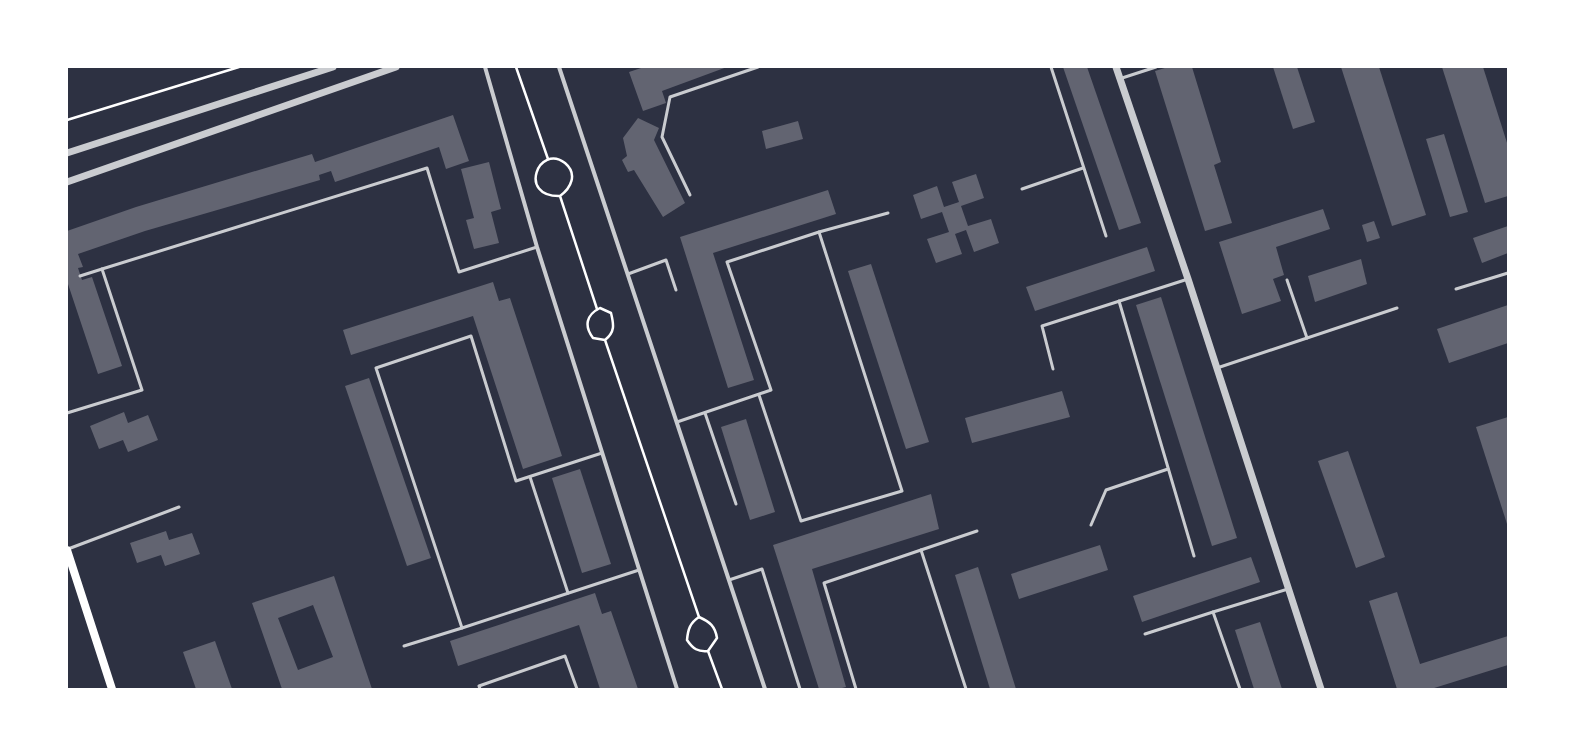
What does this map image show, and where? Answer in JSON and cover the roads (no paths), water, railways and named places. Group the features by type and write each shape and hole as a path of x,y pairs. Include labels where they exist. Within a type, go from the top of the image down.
{"main road":[{"path":"67,549 112,689"}],"street":[{"path":"67,153 333,67"},
{"path":"67,182 396,67"},
{"path":"484,67 537,247 677,689"},
{"path":"559,67 765,689"},
{"path":"1116,67 1188,279 1321,689"}],"lane":[{"path":"690,195 662,138 670,97 758,67"},
{"path":"1051,67 1106,236"},
{"path":"1119,79 1156,67"},
{"path":"80,276 427,168 459,272 537,247"},
{"path":"1022,189 1084,168"},
{"path":"677,422 771,390 727,262 819,232 888,213"},
{"path":"759,395 801,521 902,491 819,232"},
{"path":"628,274 666,260 676,290"},
{"path":"67,413 142,390 102,269"},
{"path":"1456,289 1508,273"},
{"path":"1053,369 1042,326 1188,279"},
{"path":"1287,280 1307,338"},
{"path":"1120,301 1194,556"},
{"path":"1217,368 1397,308"},
{"path":"462,628 376,368 471,336 516,481 602,453"},
{"path":"705,413 736,504"},
{"path":"1091,525 1106,490 1168,469"},
{"path":"530,476 568,593"},
{"path":"67,549 179,507"},
{"path":"856,689 824,583 977,531"},
{"path":"921,550 966,689"},
{"path":"729,580 762,569 800,689"},
{"path":"404,646 640,570"},
{"path":"1145,634 1289,589"},
{"path":"1213,612 1240,689"},
{"path":"480,689 479,686 565,656 577,689"}]}
